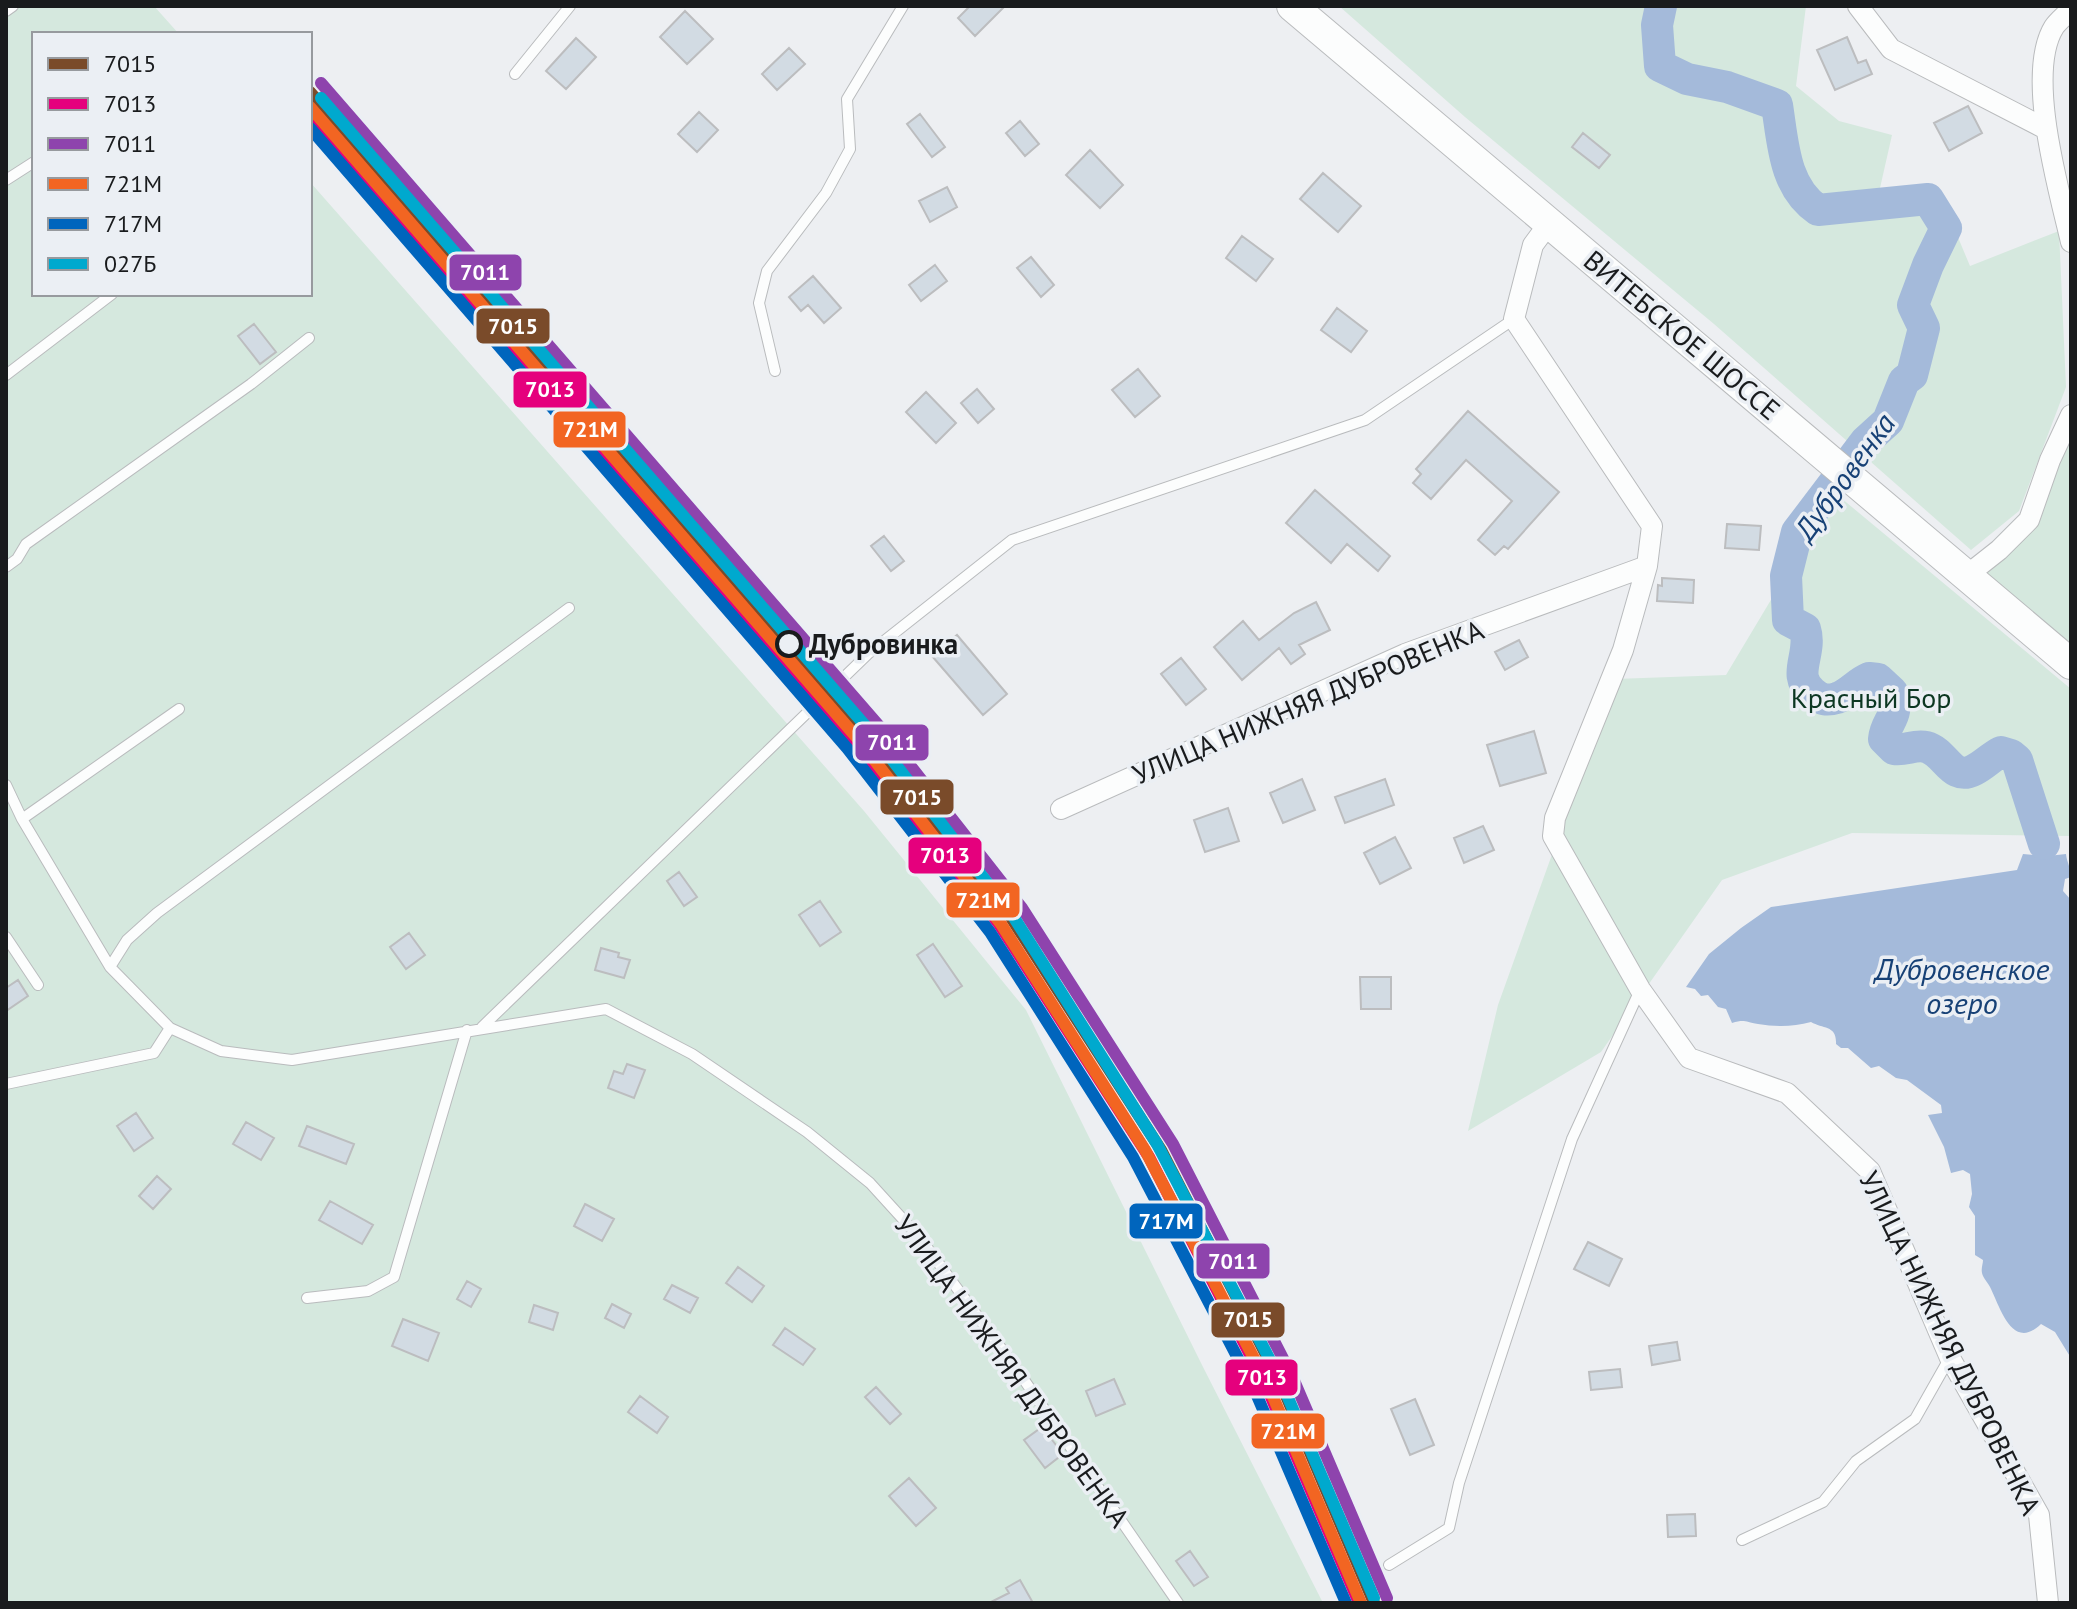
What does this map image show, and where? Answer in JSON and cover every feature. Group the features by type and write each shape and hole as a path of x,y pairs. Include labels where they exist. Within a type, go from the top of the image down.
{"main road":[{"name":"ВИТЕБСКОЕ ШОССЕ","path":"1292,6 2071,664"}],"street":[{"path":"1858,6 1891,49 2046,129"},
{"path":"2071,9 2053,28 2043,62 2046,129 2071,242"},
{"path":"1514,319 1533,245 1550,222"},
{"name":"УЛИЦА НИЖНЯЯ ДУБРОВЕНКА","path":"1514,319 1652,526 1647,566 1623,650 1555,818 1553,836 1640,989 1689,1058 1787,1093 1870,1171 1950,1358 2039,1515 2048,1603"},
{"path":"1966,576 1999,550 2029,520 2050,460 2071,415"},
{"name":"УЛИЦА НИЖНЯЯ ДУБРОВЕНКА","path":"1061,809 1405,654 1647,566"}],"lane":[{"path":"6,11 13,6"},
{"path":"515,74 570,6"},
{"path":"775,371 759,303 767,271 826,193 850,149 847,99 903,6"},
{"path":"6,180 32,163"},
{"path":"6,375 109,296"},
{"path":"482,1027 869,653 1012,540 1365,420 1514,319"},
{"path":"6,567 17,559 26,544 251,384 309,338"},
{"path":"110,967 127,940 157,913 569,608"},
{"path":"22,819 179,709"},
{"name":"УЛИЦА НИЖНЯЯ ДУБРОВЕНКА","path":"6,785 22,819 110,967 170,1028 221,1051 292,1060 606,1009 692,1054 807,1132 870,1183 920,1238 1020,1374 1178,1603"},
{"path":"6,937 38,985"},
{"path":"1389,1565 1449,1528 1459,1483 1572,1139 1640,989"},
{"path":"6,1084 154,1053 170,1028"},
{"path":"307,1298 368,1291 394,1277 467,1030"},
{"path":"1742,1540 1823,1502 1856,1461 1915,1419 1950,1358"}],"green space":[{"path":"6,6 154,6 177,32 32,32 32,296 312,296 312,184 864,811 1026,1010 1323,1603 6,1603"},
{"path":"1339,6 1806,6 1796,86 1839,121 1892,135 1880,188 1939,192 1970,266 2059,231 2066,387 2019,511 1971,550 1714,324 1465,117"},
{"path":"2071,436 2071,652 1978,575 2033,530"},
{"name":"Красный Бор","path":"1835,493 2071,689 2071,836 1852,833 1722,880 1601,1052 1468,1131 1498,1005 1615,679 1726,675"}],"water":[{"name":"Дубровенское озеро","path":"2023,854 2066,854 2071,874 2065,879 2063,891 2071,900 2071,1358 2055,1332 2041,1324 2023,1333 2009,1324 2004,1316 1983,1275 1983,1260 1975,1255 1975,1216 1969,1207 1972,1194 1970,1174 1963,1170 1951,1173 1944,1147 1928,1115 1942,1113 1941,1105 1907,1080 1896,1078 1879,1066 1871,1068 1848,1048 1841,1048 1828,1028 1811,1022 1784,1026 1743,1021 1732,1023 1726,1009 1718,1007 1708,995 1701,996 1695,989 1686,987 1709,954 1771,907 2017,870"}],"building":[{"path":"970,6 1005,6 975,36 958,18"},
{"path":"685,11 713,39 687,64 660,37"},
{"path":"1847,37 1858,63 1866,60 1872,74 1835,90 1817,50"},
{"path":"576,38 596,57 566,89 546,71"},
{"path":"789,48 805,64 777,90 762,74"},
{"path":"1968,106 1982,133 1949,151 1934,123"},
{"path":"699,112 718,130 697,152 678,134"},
{"path":"920,114 945,147 932,157 907,124"},
{"path":"1020,121 1039,144 1025,156 1006,133"},
{"path":"1583,133 1610,155 1599,168 1572,147"},
{"path":"1090,150 1123,185 1100,208 1066,175"},
{"path":"1323,173 1361,206 1338,232 1300,199"},
{"path":"947,187 957,207 930,222 919,201"},
{"path":"1242,236 1273,259 1256,281 1226,258"},
{"path":"1031,257 1054,285 1041,297 1017,268"},
{"path":"935,265 947,281 921,301 909,285"},
{"path":"813,276 841,308 824,323 808,305 801,311 789,297"},
{"path":"1337,308 1367,331 1351,352 1321,330"},
{"path":"254,324 276,352 260,364 238,336"},
{"path":"1138,369 1160,396 1135,417 1112,390"},
{"path":"977,389 994,409 978,423 961,403"},
{"path":"926,392 956,423 936,443 906,412"},
{"path":"1468,411 1559,492 1508,549 1504,546 1495,555 1478,540 1512,501 1466,460 1431,499 1413,483 1421,474 1416,469"},
{"path":"1315,490 1390,556 1378,571 1347,544 1331,563 1286,523"},
{"path":"1727,524 1761,526 1759,550 1725,548"},
{"path":"884,536 904,561 891,571 871,546"},
{"path":"1662,578 1694,580 1693,603 1657,601 1658,585 1662,586"},
{"path":"1316,602 1330,630 1299,645 1305,654 1291,664 1279,648 1242,680 1214,647 1243,621 1259,640 1294,613"},
{"path":"957,635 1007,694 983,715 932,656"},
{"path":"1519,640 1528,657 1505,670 1495,652"},
{"path":"1181,658 1206,689 1186,705 1161,674"},
{"path":"1534,731 1546,773 1500,786 1487,745"},
{"path":"1302,779 1315,810 1283,823 1270,793"},
{"path":"1385,779 1394,805 1345,823 1335,797"},
{"path":"1228,808 1239,841 1205,852 1194,820"},
{"path":"1483,826 1494,850 1464,863 1454,838"},
{"path":"1395,837 1411,868 1380,884 1364,853"},
{"path":"679,872 697,897 684,906 667,881"},
{"path":"820,901 841,932 820,946 799,915"},
{"path":"409,933 425,955 406,969 390,947"},
{"path":"933,944 962,986 945,997 917,955"},
{"path":"601,948 630,960 624,978 595,970"},
{"path":"1360,977 1391,977 1391,1009 1361,1009"},
{"path":"18,980 28,996 6,1011 6,988"},
{"path":"627,1064 645,1070 634,1098 608,1088 614,1071 623,1074"},
{"path":"136,1113 153,1138 134,1151 117,1126"},
{"path":"246,1122 274,1138 261,1160 233,1144"},
{"path":"307,1126 354,1144 346,1164 299,1146"},
{"path":"157,1176 171,1189 153,1209 139,1196"},
{"path":"330,1201 373,1225 362,1244 319,1220"},
{"path":"585,1204 614,1219 602,1241 574,1226"},
{"path":"1588,1242 1622,1259 1609,1286 1574,1269"},
{"path":"738,1267 764,1286 752,1302 726,1283"},
{"path":"467,1281 481,1289 471,1307 457,1299"},
{"path":"672,1285 698,1298 690,1313 664,1299"},
{"path":"612,1304 631,1314 624,1328 605,1318"},
{"path":"534,1305 558,1313 553,1330 529,1322"},
{"path":"403,1319 439,1333 428,1361 392,1346"},
{"path":"785,1328 815,1349 803,1365 773,1345"},
{"path":"1677,1342 1680,1360 1652,1365 1649,1346"},
{"path":"1620,1369 1622,1387 1591,1390 1589,1372"},
{"path":"1114,1379 1125,1404 1096,1416 1086,1391"},
{"path":"876,1387 901,1414 890,1424 865,1397"},
{"path":"640,1396 668,1417 657,1433 628,1412"},
{"path":"1415,1399 1434,1445 1410,1455 1391,1409"},
{"path":"1042,1427 1063,1454 1045,1468 1024,1440"},
{"path":"909,1478 936,1508 916,1526 889,1496"},
{"path":"1695,1514 1696,1536 1668,1537 1667,1515"},
{"path":"1190,1551 1208,1577 1194,1586 1176,1561"},
{"path":"1020,1580 1033,1603 989,1603 1009,1593 1006,1588"}],"waterway":[{"name":"Дубровенка","path":"1661,6 1657,25 1660,66 1687,79 1727,87 1777,105 1792,177 1798,189 1818,210 1928,199 1946,228 1913,305 1924,328 1912,375 1904,381 1888,421 1866,441 1797,532 1786,576 1788,620 1805,629 1803,679 1816,695 1824,699 1837,698 1869,678 1878,679 1892,692 1894,713 1884,739 1894,749 1926,747 1939,754 1954,769 1966,773 2001,752 2017,760 2044,844"}],"transit line":[{"name":"7011","path":"321,83 880,727 1022,908 1173,1144 1293,1378 1387,1598"},
{"name":"7015","path":"312,94 869,736 1010,916 1161,1150 1281,1384 1374,1603"},
{"name":"027Б","path":"321,98 869,730 1013,916 1157,1144 1280,1379 1374,1598"},
{"name":"721М","path":"312,109 858,739 1001,924 1145,1150 1268,1385 1361,1603"},
{"name":"7013","path":"312,115 858,745 999,924 1149,1157 1268,1390 1359,1603"},
{"name":"717М","path":"312,130 847,748 990,932 1133,1157 1255,1391 1346,1603"}],"place":[{"name":"Дубровинка","path":"789,644"}]}
